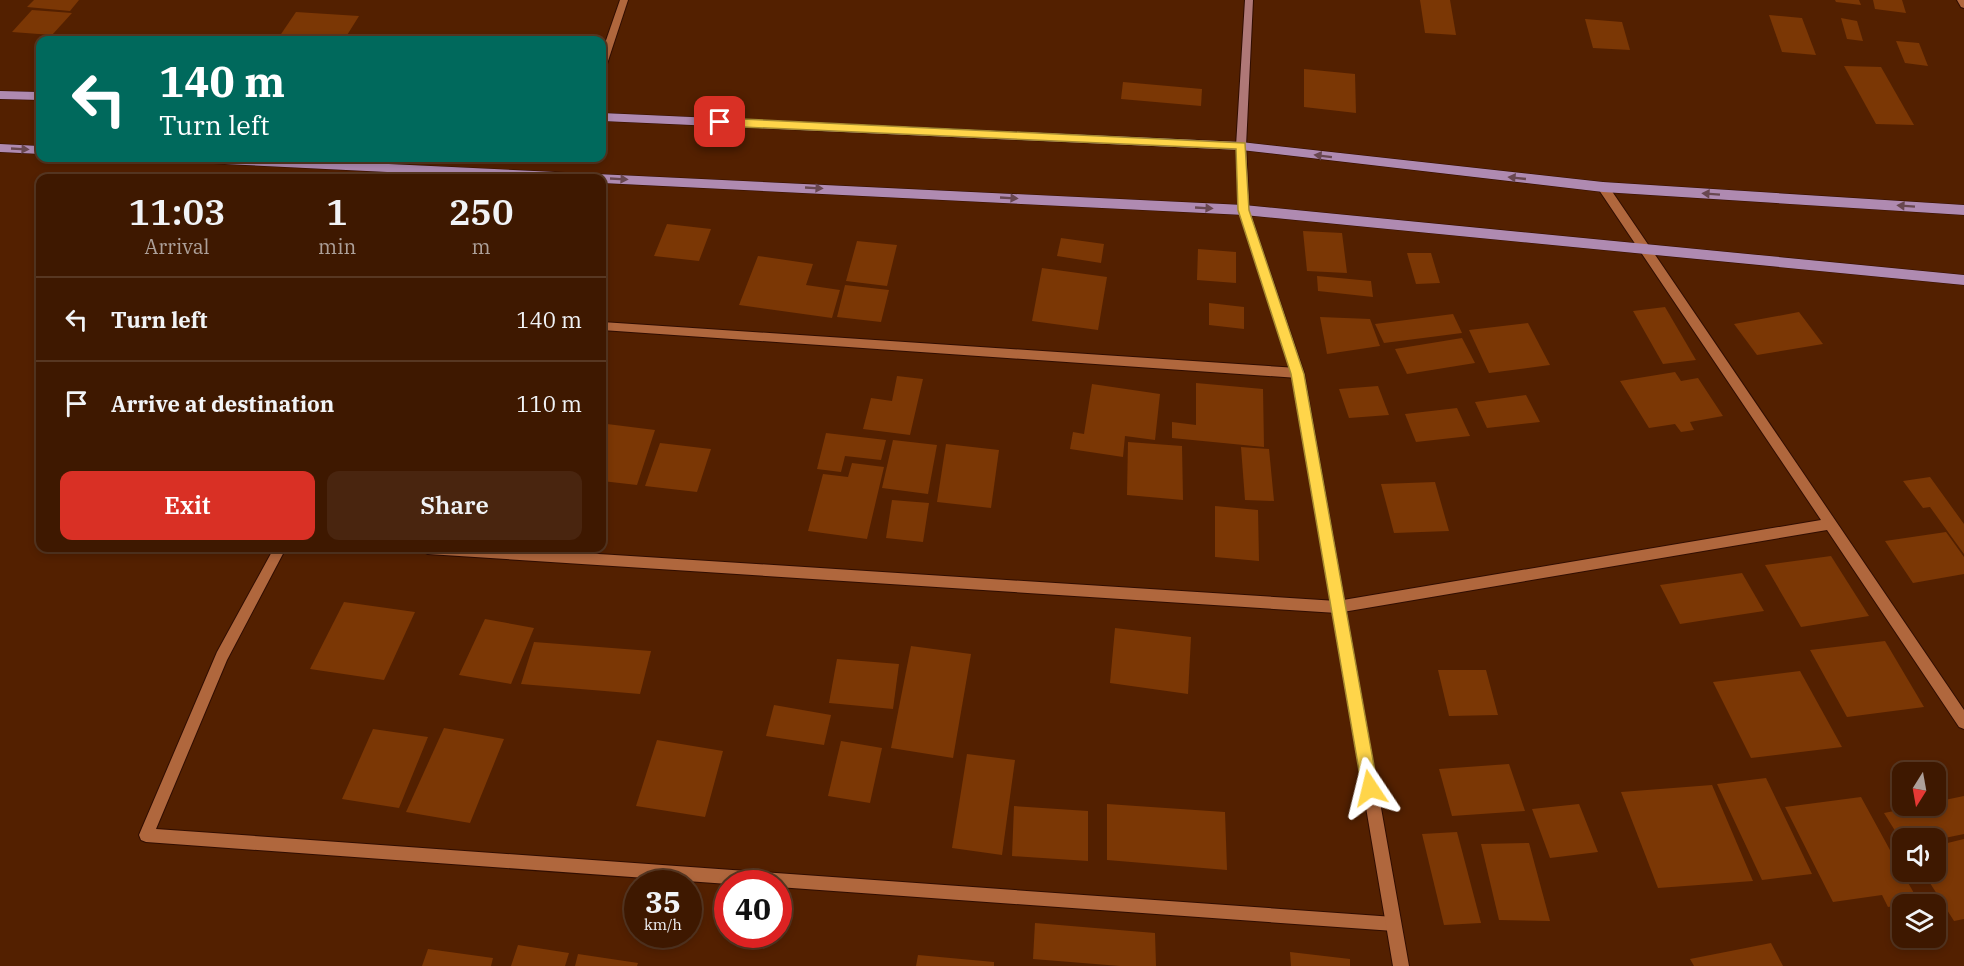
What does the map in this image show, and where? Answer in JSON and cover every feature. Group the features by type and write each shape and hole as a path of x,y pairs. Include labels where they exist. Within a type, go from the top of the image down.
{"main road":[{"path":"1244,210 1241,146 1249,0"},
{"path":"0,95 36,96"},
{"path":"606,117 1241,146 1603,187 1964,210"},
{"path":"0,148 36,150"},
{"path":"265,162 509,174"},
{"path":"606,179 1244,210 1964,280"}],"street":[{"path":"606,52 624,0"},
{"path":"1961,0 1964,5"},
{"path":"1603,187 1964,722"},
{"path":"1244,210 1298,374 1401,966"},
{"path":"606,326 1298,374"},
{"path":"490,552 1337,607 1830,524"},
{"path":"278,552 222,656 146,835 1394,924"}],"building":[{"path":"34,0 79,0 70,11 27,7"},
{"path":"1420,0 1450,0 1456,35 1425,33"},
{"path":"1835,0 1859,0 1861,5 1836,2"},
{"path":"1873,0 1902,0 1906,13 1875,9"},
{"path":"32,10 72,13 52,35 12,32"},
{"path":"296,12 359,16 346,36 280,36"},
{"path":"1769,15 1802,18 1816,55 1782,52"},
{"path":"1841,18 1857,21 1863,41 1847,39"},
{"path":"1585,19 1622,22 1630,50 1593,48"},
{"path":"1896,41 1919,43 1928,66 1905,63"},
{"path":"1844,66 1881,67 1914,125 1876,124"},
{"path":"1304,69 1355,74 1356,113 1304,107"},
{"path":"1123,82 1202,89 1201,106 1121,99"},
{"path":"667,224 711,229 699,261 654,256"},
{"path":"1303,231 1342,233 1347,273 1307,271"},
{"path":"1061,238 1104,244 1101,263 1057,256"},
{"path":"857,241 897,245 887,286 846,281"},
{"path":"1198,249 1236,252 1236,283 1197,280"},
{"path":"1407,253 1431,253 1440,283 1416,284"},
{"path":"758,256 813,264 806,285 840,290 832,318 739,305"},
{"path":"1042,268 1107,277 1098,330 1032,321"},
{"path":"1317,276 1371,281 1373,297 1318,291"},
{"path":"845,285 889,290 881,322 837,317"},
{"path":"1209,303 1244,307 1244,329 1209,325"},
{"path":"1665,307 1696,360 1663,364 1633,311"},
{"path":"1799,312 1823,344 1757,355 1734,324"},
{"path":"1453,314 1462,333 1384,343 1375,324"},
{"path":"1320,317 1370,319 1380,346 1327,354"},
{"path":"1528,323 1550,365 1489,373 1469,330"},
{"path":"1462,338 1475,363 1407,374 1395,349"},
{"path":"1675,372 1681,381 1698,378 1723,416 1690,422 1694,430 1681,432 1675,424 1649,428 1620,381"},
{"path":"897,376 923,379 910,435 863,429 871,398 892,401"},
{"path":"1196,383 1263,389 1264,447 1172,438 1172,422 1196,425"},
{"path":"1092,384 1160,394 1155,440 1125,436 1123,457 1070,449 1073,432 1084,434"},
{"path":"1378,386 1389,415 1349,418 1339,389"},
{"path":"1526,395 1540,422 1487,428 1475,402"},
{"path":"1457,408 1470,436 1416,442 1405,414"},
{"path":"607,424 655,430 637,485 606,481"},
{"path":"826,433 886,440 881,460 845,456 841,472 817,469"},
{"path":"893,440 937,445 928,494 882,488"},
{"path":"1128,442 1182,446 1183,500 1127,495"},
{"path":"660,443 711,449 697,492 645,486"},
{"path":"946,444 999,450 991,508 937,502"},
{"path":"1241,447 1269,449 1274,501 1245,500"},
{"path":"852,463 884,467 867,539 808,531 823,474 848,477"},
{"path":"1930,477 1964,524 1964,554 1930,507 1923,508 1903,481"},
{"path":"1435,482 1449,531 1394,533 1381,484"},
{"path":"892,500 929,503 923,542 886,538"},
{"path":"1215,506 1258,510 1259,561 1215,557"},
{"path":"1946,532 1964,557 1964,574 1913,583 1885,541"},
{"path":"1831,556 1869,616 1801,627 1765,565"},
{"path":"1742,573 1764,611 1680,624 1660,585"},
{"path":"344,602 415,612 384,680 310,669"},
{"path":"485,619 534,628 511,684 459,675"},
{"path":"1115,628 1191,637 1188,694 1110,683"},
{"path":"1885,641 1924,707 1847,717 1810,650"},
{"path":"534,642 651,651 640,694 521,684"},
{"path":"911,646 971,654 953,758 891,748"},
{"path":"837,659 899,664 893,709 829,703"},
{"path":"1438,670 1486,670 1498,715 1449,716"},
{"path":"1800,671 1842,747 1751,758 1713,682"},
{"path":"774,705 831,715 824,745 766,736"},
{"path":"444,728 504,739 470,823 406,812"},
{"path":"373,729 428,737 399,808 342,799"},
{"path":"657,740 723,751 705,817 636,806"},
{"path":"841,741 882,748 870,803 828,796"},
{"path":"967,754 1015,760 1002,855 952,848"},
{"path":"1509,764 1525,811 1452,816 1439,769"},
{"path":"1766,778 1812,874 1762,880 1717,784"},
{"path":"1712,785 1753,881 1658,888 1621,792"},
{"path":"1964,796 1964,834 1946,838 1946,828 1893,828 1884,813 1892,811 1892,816 1946,816 1946,800"},
{"path":"1861,797 1892,853 1892,882 1908,882 1915,894 1892,894 1892,906 1888,907 1882,895 1833,902 1785,807"},
{"path":"1107,804 1225,812 1227,870 1107,860"},
{"path":"1579,804 1598,852 1550,858 1532,809"},
{"path":"1014,806 1088,811 1088,861 1012,856"},
{"path":"1457,832 1481,923 1444,925 1422,834"},
{"path":"1964,839 1964,919 1954,921 1946,908 1946,894 1937,894 1929,882 1946,882 1946,843"},
{"path":"1529,843 1550,921 1499,920 1481,844"},
{"path":"1035,923 1155,933 1156,966 1120,966 1033,959"},
{"path":"1771,943 1783,966 1694,966 1690,959"},
{"path":"518,945 569,953 565,966 511,966"},
{"path":"428,949 493,958 491,966 422,966"},
{"path":"1290,952 1350,959 1350,966 1291,966"},
{"path":"578,954 638,963 637,966 575,966"},
{"path":"918,955 994,962 994,966 916,966"}],"route":[{"path":"720,122 1241,146 1244,210 1298,374 1370,788"}]}
